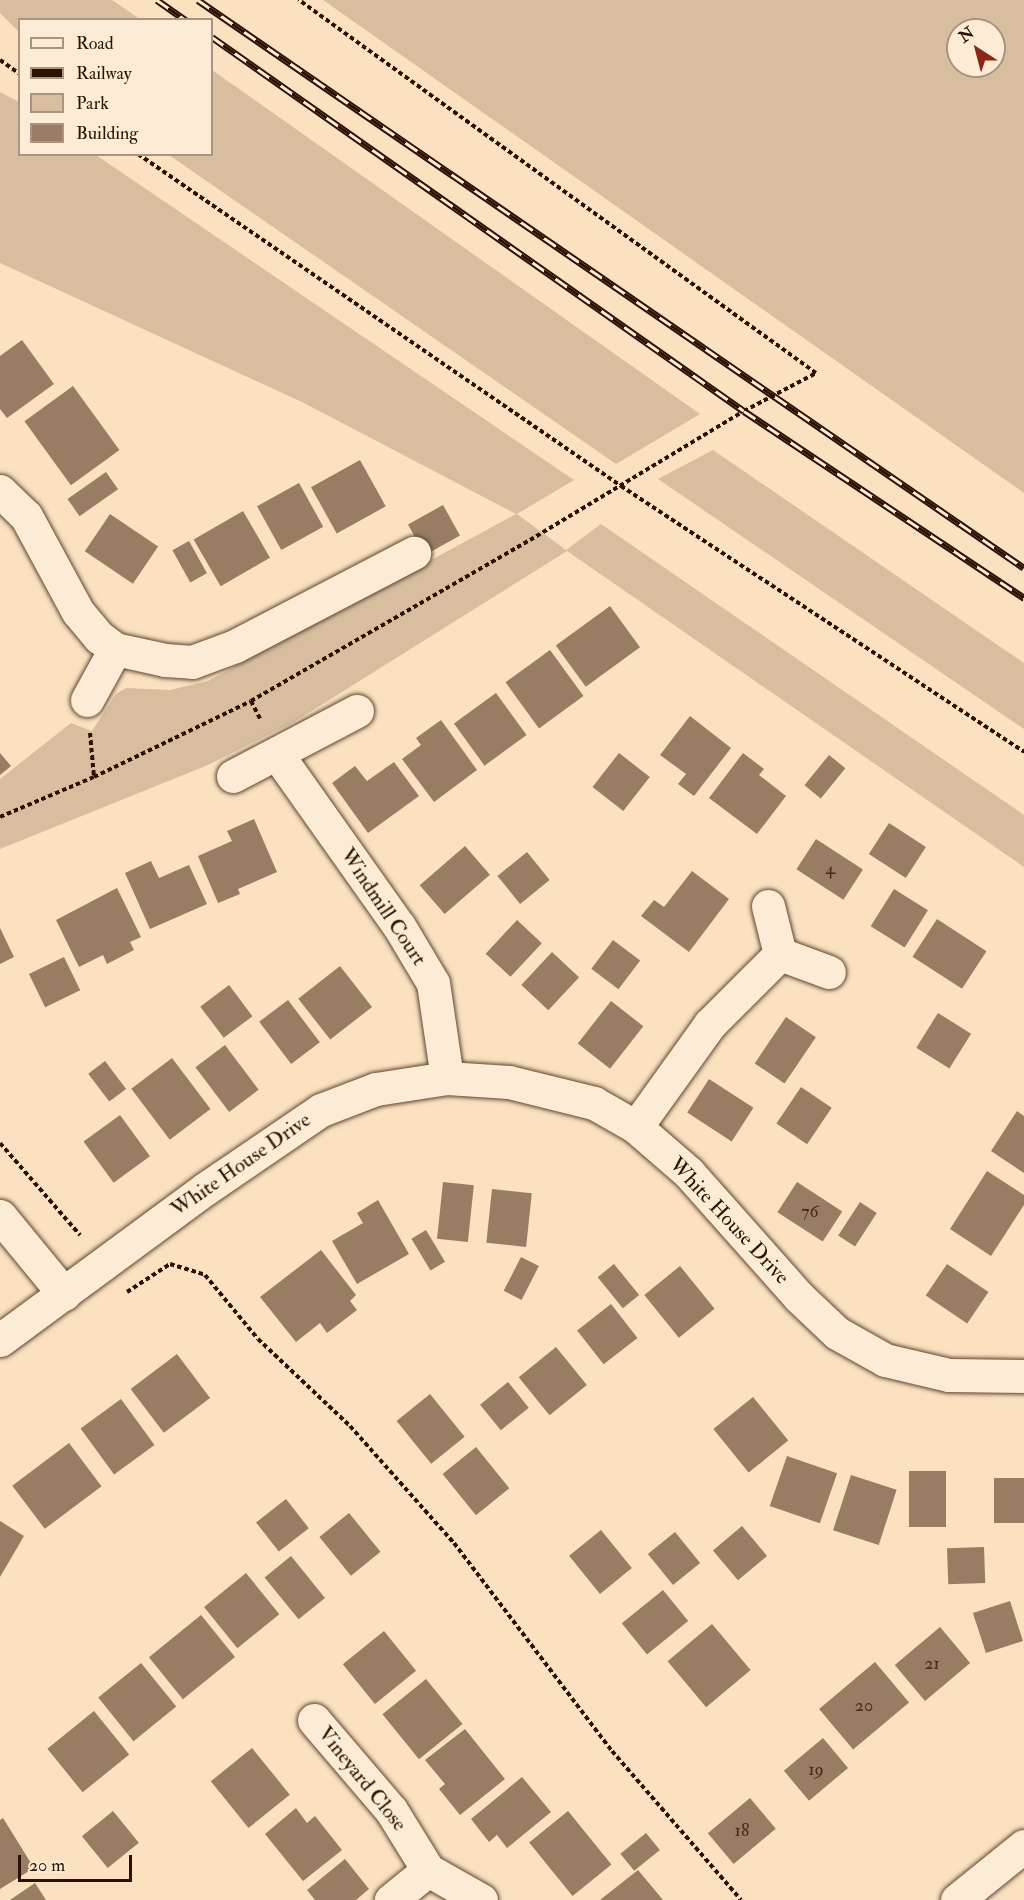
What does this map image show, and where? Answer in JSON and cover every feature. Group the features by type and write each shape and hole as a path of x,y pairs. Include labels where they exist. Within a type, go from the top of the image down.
{"street":[{"path":"0,490 26,516 78,612 115,649 165,660 192,662 235,646 414,553"},
{"path":"87,700 115,649"},
{"path":"233,776 357,711"},
{"name":"Windmill Court","path":"277,754 399,926 433,983 447,1078"},
{"path":"768,906 780,954"},
{"path":"780,954 829,972"},
{"path":"636,1127 710,1024 780,954"},
{"name":"White House Drive","path":"0,1340 321,1110 376,1089 447,1078 509,1082 594,1103 636,1127 688,1172 799,1297 837,1333 885,1360 949,1375 1024,1376"},
{"path":"0,1216 64,1294"},
{"name":"Vineyard Close","path":"314,1720 392,1810 428,1869 481,1900"},
{"path":"957,1900 1024,1846"},
{"path":"391,1900 428,1869"}],"path":[{"path":"0,817 94,777 251,701 621,486 744,411 816,373 299,0"},
{"path":"0,60 18,73"},
{"path":"141,156 621,486 1024,752"},
{"path":"87,700 94,777"},
{"path":"0,1143 105,1263 129,1294 170,1264 205,1275 258,1339 350,1425 454,1543 612,1751 741,1900"}],"green space":[{"path":"0,0 112,0 139,18 18,18 18,31 0,13"},
{"path":"323,0 1024,0 1024,493"},
{"path":"213,71 700,414 616,464 170,156 213,156"},
{"path":"0,92 18,101 18,156 97,156 574,480 517,514 566,550 601,524 1024,815 1024,867 567,551 294,722 208,765 0,849 0,779 71,723 92,731 116,694 126,688 170,690 208,681 516,514 304,403 0,263"},
{"path":"713,450 1024,663 1024,729 658,479"}],"building":[{"path":"22,340 54,384 7,418 0,409 0,356"},
{"path":"73,386 119,450 71,485 24,421"},
{"path":"360,460 386,506 337,534 311,487"},
{"path":"106,472 118,489 80,516 67,499"},
{"path":"299,483 323,527 281,550 257,506"},
{"path":"443,505 460,536 425,555 408,524"},
{"path":"243,511 270,558 221,586 194,540"},
{"path":"110,514 158,546 133,584 85,551"},
{"path":"189,541 207,573 190,583 172,550"},
{"path":"610,606 640,647 586,687 556,645"},
{"path":"550,650 584,696 539,728 506,682"},
{"path":"496,693 527,735 484,766 454,724"},
{"path":"690,716 731,748 694,796 678,784 686,774 660,755"},
{"path":"441,720 477,770 434,802 402,759 421,745 416,738"},
{"path":"0,753 11,766 0,775"},
{"path":"619,753 650,777 623,811 593,787"},
{"path":"743,753 764,769 759,775 786,796 757,834 709,798"},
{"path":"829,755 845,768 821,799 804,785"},
{"path":"394,762 419,796 368,833 332,783 355,766 367,781"},
{"path":"254,819 277,872 238,889 240,894 218,903 198,856 232,841 227,831"},
{"path":"889,823 926,847 906,878 869,854"},
{"path":"816,839 863,869 843,900 796,869"},
{"path":"465,846 490,875 445,914 420,885"},
{"path":"527,852 550,880 520,904 497,876"},
{"path":"151,861 159,878 189,865 207,904 150,929 125,873"},
{"path":"692,871 729,899 689,952 641,916 654,900 664,907"},
{"path":"117,888 141,937 130,942 134,950 107,964 103,955 79,967 56,920"},
{"path":"894,889 928,910 905,948 871,926"},
{"path":"937,919 986,951 962,989 912,957"},
{"path":"517,920 542,943 510,977 486,954"},
{"path":"0,928 14,957 0,964"},
{"path":"613,940 640,960 618,989 591,969"},
{"path":"552,952 579,977 548,1010 521,985"},
{"path":"64,957 80,990 45,1007 29,974"},
{"path":"340,966 372,1007 330,1040 298,999"},
{"path":"229,985 252,1016 224,1038 200,1007"},
{"path":"288,1000 320,1042 291,1064 259,1022"},
{"path":"611,1001 643,1026 610,1069 578,1044"},
{"path":"938,1013 971,1034 949,1068 916,1048"},
{"path":"786,1017 816,1037 785,1084 755,1063"},
{"path":"225,1045 259,1090 229,1112 195,1067"},
{"path":"172,1058 211,1109 170,1140 131,1089"},
{"path":"105,1061 126,1089 109,1102 88,1074"},
{"path":"709,1079 753,1108 732,1141 687,1113"},
{"path":"801,1087 832,1108 807,1144 776,1123"},
{"path":"1017,1111 1024,1116 1024,1173 991,1151"},
{"path":"120,1115 150,1156 114,1183 84,1141"},
{"path":"987,1171 1024,1195 1024,1205 991,1256 950,1229"},
{"path":"443,1182 474,1185 468,1242 437,1239"},
{"path":"797,1182 842,1211 823,1242 777,1212"},
{"path":"492,1189 532,1193 526,1247 486,1243"},
{"path":"378,1200 409,1254 357,1284 332,1241 363,1223 357,1213"},
{"path":"860,1202 877,1213 855,1246 838,1236"},
{"path":"426,1230 445,1262 430,1270 411,1239"},
{"path":"321,1250 356,1295 350,1301 357,1310 327,1333 320,1323 296,1342 260,1297"},
{"path":"521,1257 539,1266 522,1300 504,1291"},
{"path":"614,1264 639,1295 623,1308 598,1277"},
{"path":"947,1264 988,1292 967,1323 926,1296"},
{"path":"680,1266 715,1309 679,1338 644,1295"},
{"path":"611,1304 637,1338 604,1364 577,1330"},
{"path":"556,1347 587,1385 550,1415 519,1377"},
{"path":"177,1354 210,1398 164,1433 131,1389"},
{"path":"508,1382 529,1408 501,1430 480,1405"},
{"path":"430,1394 465,1437 431,1464 397,1421"},
{"path":"753,1397 788,1441 749,1473 713,1429"},
{"path":"121,1399 155,1445 114,1475 81,1428"},
{"path":"69,1443 101,1486 45,1529 12,1486"},
{"path":"476,1447 509,1488 476,1515 443,1474"},
{"path":"787,1456 837,1473 820,1523 770,1506"},
{"path":"909,1471 946,1471 946,1527 909,1527"},
{"path":"851,1475 897,1490 879,1545 833,1530"},
{"path":"994,1478 1024,1478 1024,1523 994,1523"},
{"path":"286,1499 309,1528 279,1552 256,1522"},
{"path":"349,1513 380,1552 351,1576 319,1537"},
{"path":"0,1521 24,1536 0,1577"},
{"path":"742,1526 767,1556 738,1580 713,1550"},
{"path":"601,1530 632,1568 600,1594 569,1556"},
{"path":"675,1532 700,1563 673,1585 648,1554"},
{"path":"984,1547 985,1583 948,1584 947,1548"},
{"path":"291,1556 325,1598 299,1619 265,1577"},
{"path":"246,1573 279,1614 237,1648 204,1607"},
{"path":"663,1590 688,1621 647,1654 622,1623"},
{"path":"1010,1601 1023,1641 986,1653 973,1613"},
{"path":"201,1615 235,1657 183,1699 149,1657"},
{"path":"712,1624 751,1670 706,1707 668,1661"},
{"path":"940,1627 970,1663 925,1701 895,1665"},
{"path":"384,1631 416,1671 375,1704 343,1664"},
{"path":"875,1662 909,1703 853,1750 819,1709"},
{"path":"141,1663 176,1707 133,1741 98,1698"},
{"path":"426,1679 463,1724 419,1759 382,1714"},
{"path":"94,1711 129,1755 83,1792 47,1749"},
{"path":"465,1729 505,1779 460,1815 439,1789 445,1784 425,1760"},
{"path":"823,1738 848,1768 809,1801 784,1771"},
{"path":"252,1748 290,1795 249,1828 211,1781"},
{"path":"522,1777 551,1812 507,1848 497,1835 489,1842 471,1819"},
{"path":"750,1798 776,1829 734,1864 708,1833"},
{"path":"296,1808 307,1823 315,1816 342,1850 303,1881 265,1834"},
{"path":"113,1811 139,1843 108,1868 82,1836"},
{"path":"568,1811 611,1865 573,1896 529,1842"},
{"path":"3,1818 34,1868 0,1889 0,1820"},
{"path":"646,1833 660,1850 634,1871 620,1854"},
{"path":"345,1859 369,1889 356,1900 315,1900 307,1890"},
{"path":"638,1870 663,1900 600,1900"},
{"path":"35,1883 46,1900 10,1900"}],"railway":[{"path":"157,0 183,18"},
{"path":"198,0 1024,568"},
{"path":"213,38 744,411 1024,598"}]}
